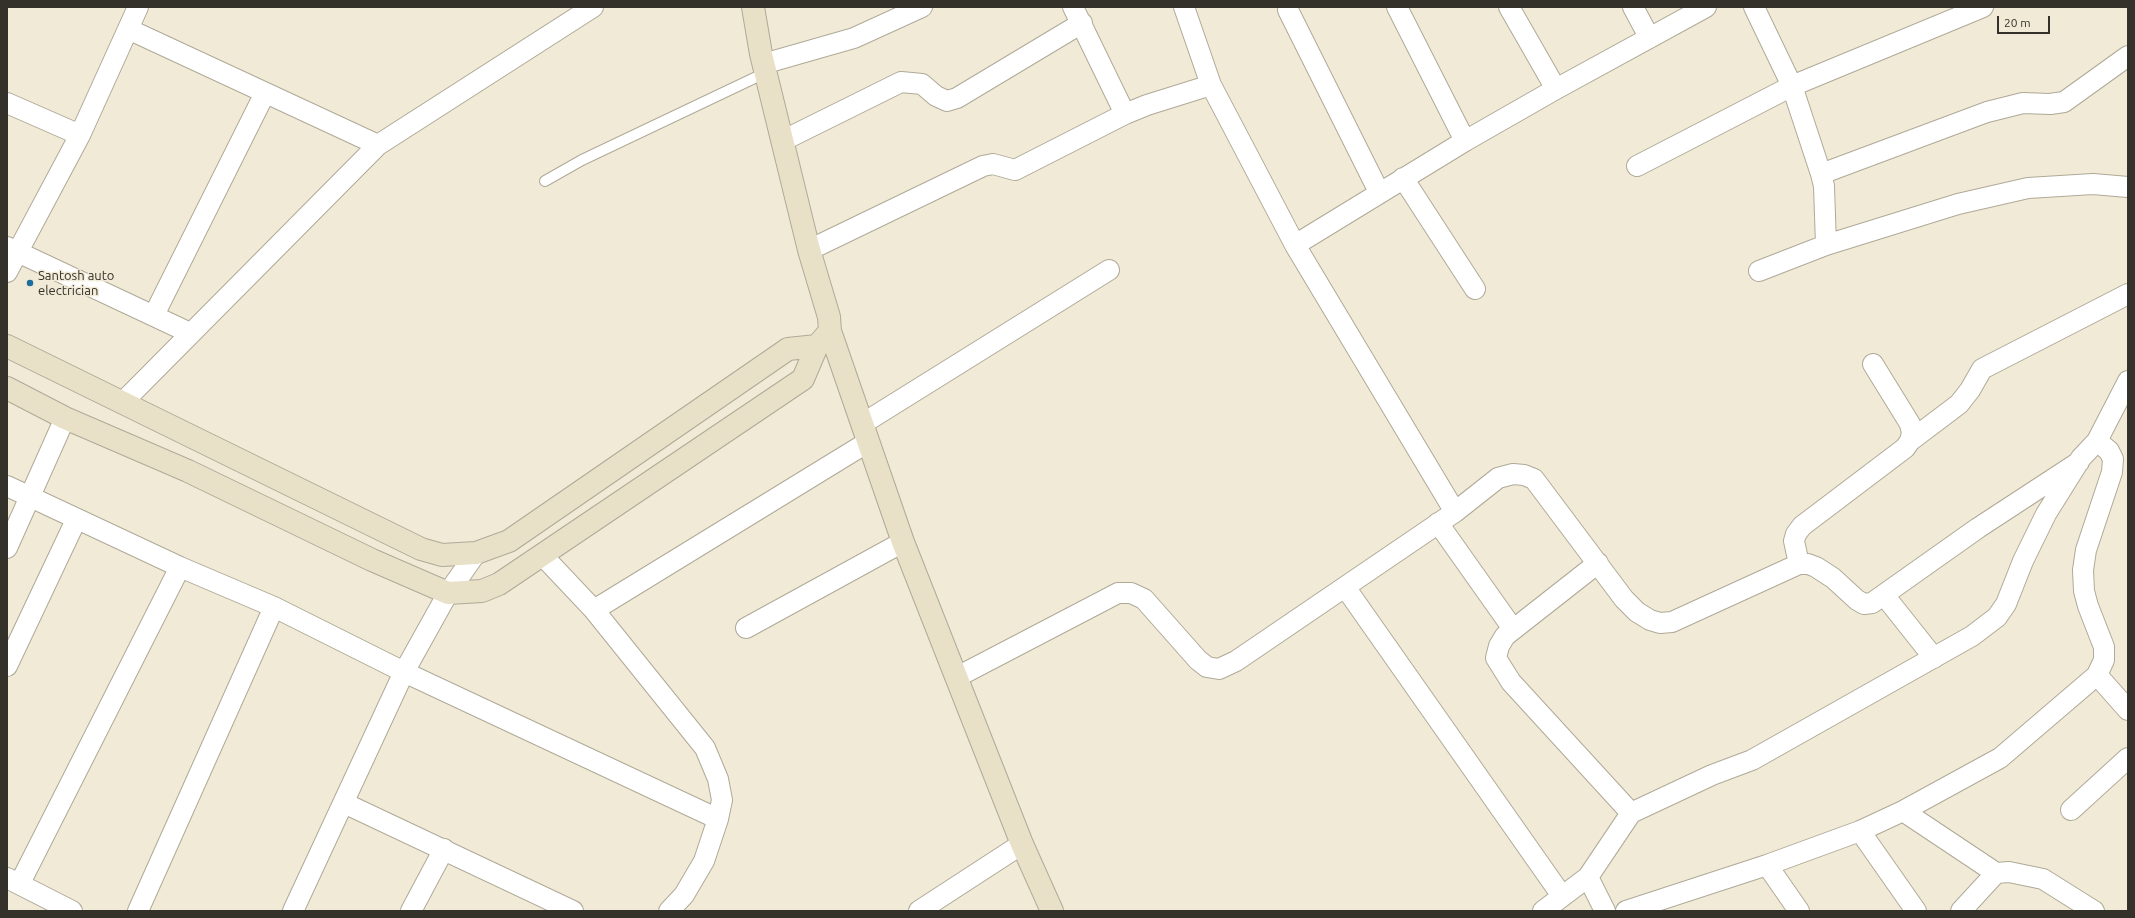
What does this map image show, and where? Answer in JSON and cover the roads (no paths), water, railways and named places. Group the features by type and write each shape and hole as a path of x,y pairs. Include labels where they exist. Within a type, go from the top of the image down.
{"street":[{"path":"7,272 12,249 80,135 138,7"},
{"path":"122,403 378,145 593,7"},
{"path":"7,388 65,418 188,471 372,560 448,593 482,590 499,584 543,556 803,379 824,338 829,317 809,250 764,69 752,7"},
{"path":"764,69 854,38 922,7"},
{"path":"1397,7 1465,141"},
{"path":"1510,7 1556,89"},
{"path":"1633,7 1649,38"},
{"path":"1295,244 1465,141 1556,89 1706,7"},
{"path":"1754,7 1792,86 1821,174 1824,186 1826,245"},
{"path":"1638,166 1792,86 1981,7"},
{"path":"1191,9 1211,85 1295,244 1455,512"},
{"path":"1288,10 1379,192"},
{"path":"782,141 901,82 922,84 936,96 947,101 957,98 1078,15 1125,114"},
{"path":"128,29 378,145"},
{"path":"1821,174 1987,112 2023,104 2050,104 2064,102 2128,56"},
{"path":"809,250 983,166 993,164 1015,170 1125,114 1147,105 1211,85"},
{"path":"154,315 265,93"},
{"path":"7,104 80,135"},
{"path":"1403,178 1475,289"},
{"path":"1759,271 1826,245 1958,204 2028,188 2093,184 2128,188"},
{"path":"12,249 190,333"},
{"path":"594,610 865,433 1109,270"},
{"path":"1799,564 1794,541 1796,534 1802,526 1905,448 1910,441 1959,404 1970,390 1982,369 2128,294"},
{"path":"824,338 865,433 903,542 1022,844 1052,911"},
{"path":"7,346 420,549 442,555 476,553 509,541 788,348 824,338"},
{"path":"1873,364 1910,424 1912,433 1910,441"},
{"path":"1543,911 1588,877 1631,813 1712,775 1752,760 1972,636 1997,617 2006,604 2023,561 2046,514 2079,462 2097,441 2128,381"},
{"path":"7,548 65,418"},
{"path":"1626,911 1767,865 1860,831 1903,811 2000,758 2097,675 2104,660 2104,647 2088,606 2084,591 2083,570 2086,550 2112,472 2112,459 2108,451 2097,441"},
{"path":"957,677 1118,593 1131,593 1144,599 1198,660 1207,667 1219,669 1236,661 1455,512 1498,478 1513,474 1524,475 1534,479 1624,599 1637,612 1650,620 1660,623 1678,620 1799,564 1808,564 1816,567 1833,578 1864,604 1872,604 1978,528 2079,462"},
{"path":"7,486 31,496 76,520 274,607 404,672 718,819"},
{"path":"7,666 76,520"},
{"path":"1438,523 1513,629"},
{"path":"746,628 903,542"},
{"path":"293,911 404,672 448,593 476,553"},
{"path":"543,556 594,610 705,748 718,779 722,800 718,819 704,861 684,895 669,911"},
{"path":"1598,563 1513,629 1502,641 1496,658 1503,672 1631,813"},
{"path":"72,911 14,881 180,567"},
{"path":"1345,587 1562,896"},
{"path":"1884,595 1934,658"},
{"path":"138,911 274,607"},
{"path":"2097,675 2128,710"},
{"path":"2071,810 2128,758"},
{"path":"344,803 573,911"},
{"path":"1903,811 1996,873 2009,872 2043,880 2087,909"},
{"path":"1860,831 1916,911"},
{"path":"919,911 1022,844"},
{"path":"411,911 444,849"},
{"path":"1767,865 1799,911"},
{"path":"1961,911 1996,873"},
{"path":"1588,877 1605,911"}],"lane":[{"path":"545,181 582,160 764,69"}],"place":[{"name":"Santosh auto electrician","path":"30,283"}]}
